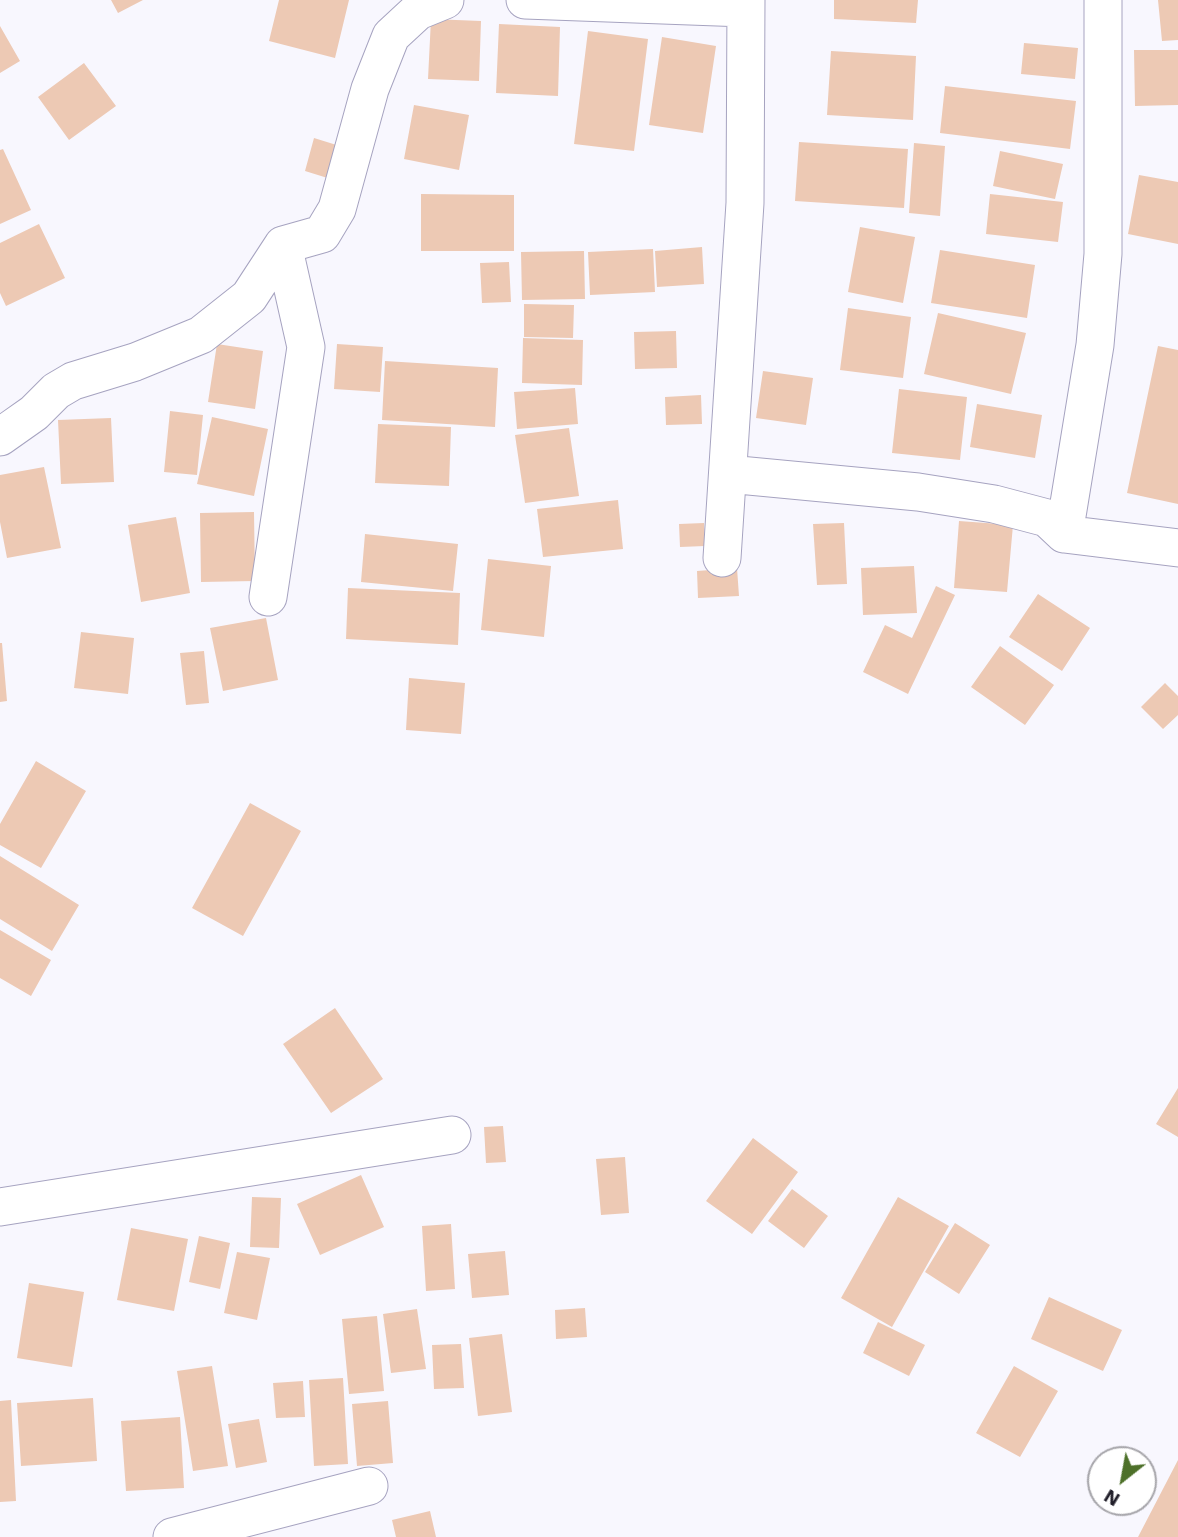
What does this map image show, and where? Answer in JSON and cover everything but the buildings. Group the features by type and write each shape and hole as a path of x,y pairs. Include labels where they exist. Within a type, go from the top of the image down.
{"street":[{"path":"0,437 34,413 56,391 73,382 135,362 201,335 249,297 283,245 322,234 337,209 370,89 391,36 418,10 445,0"},
{"path":"524,0 745,4 745,204 722,558"},
{"path":"1064,534 1095,345 1103,254 1110,1"},
{"path":"268,597 306,347 283,245"},
{"path":"728,474 918,492 994,504 1047,518 1064,534 1178,548"},
{"path":"0,1207 452,1135"},
{"path":"172,1537 369,1486"}]}
